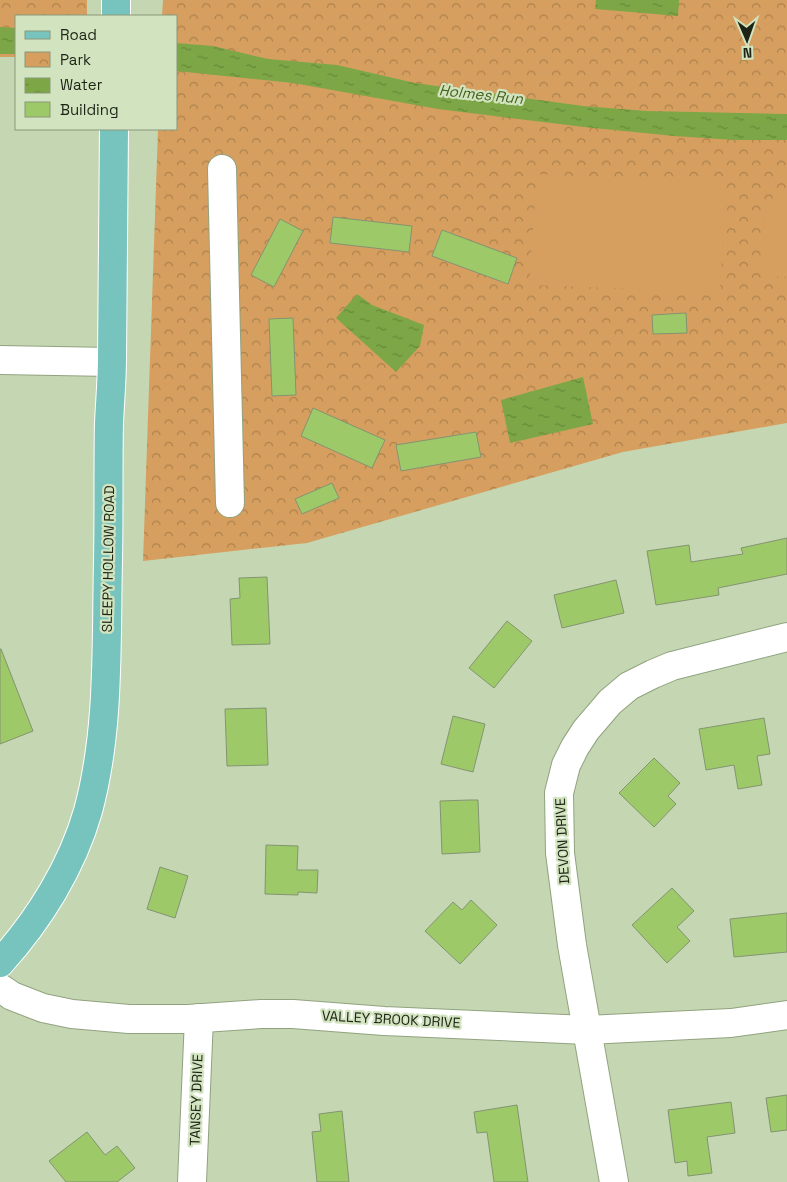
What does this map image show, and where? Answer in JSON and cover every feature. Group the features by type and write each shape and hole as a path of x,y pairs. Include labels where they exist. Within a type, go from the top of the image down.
{"main road":[{"name":"SLEEPY HOLLOW ROAD","path":"0,963 37,917 61,878 85,821 98,769 104,705 109,423 112,362 114,130"}],"street":[{"path":"222,169 230,502"},
{"path":"0,360 112,362"},
{"name":"DEVON DRIVE","path":"614,1182 572,945 560,853 558,793 566,765 574,747 586,730 610,702 629,686 672,666 787,637"},
{"name":"VALLEY BROOK DRIVE","path":"0,988 12,996 43,1008 72,1014 129,1019 293,1014 587,1030 731,1023 787,1015"},
{"name":"TANSEY DRIVE","path":"192,1182 199,1018"}],"green space":[{"path":"0,0 87,0 87,15 15,15 15,57 0,57"},
{"path":"163,0 787,0 787,423 623,452 307,543 143,561 158,130 178,130 178,15 162,15"},
{"path":"537,174 726,184 720,292 529,285"},
{"path":"766,198 787,199 787,277 761,276"}],"water":[{"path":"596,0 679,0 678,16 595,9"},
{"path":"0,27 15,28 15,54 0,54"},
{"name":"Holmes Run","path":"178,43 213,46 268,59 337,65 415,83 583,106 647,111 787,114 787,140 734,140 584,127 438,109 293,83 178,71"},
{"path":"357,294 372,305 424,325 420,346 396,372 336,318"},
{"path":"583,377 593,424 510,443 501,400"}],"building":[{"path":"333,217 412,226 409,252 330,243"},
{"path":"280,219 303,231 274,287 251,275"},
{"path":"442,230 517,258 508,284 432,256"},
{"path":"686,313 687,333 653,334 652,315"},
{"path":"293,318 296,395 272,396 269,319"},
{"path":"313,408 385,440 372,468 301,436"},
{"path":"476,432 481,457 401,471 396,445"},
{"path":"332,483 339,498 302,514 295,499"},
{"path":"787,538 787,574 718,588 719,595 656,605 647,551 689,545 691,562 743,554 741,548"},
{"path":"267,577 270,644 232,645 230,599 240,598 239,578"},
{"path":"616,580 624,613 562,628 554,595"},
{"path":"507,621 532,641 494,688 469,668"},
{"path":"0,649 33,731 0,744"},
{"path":"266,708 268,765 227,766 225,709"},
{"path":"453,716 485,724 473,772 441,764"},
{"path":"764,718 770,754 757,756 762,785 738,789 734,765 706,770 699,729"},
{"path":"654,758 680,783 668,796 676,804 654,827 619,793"},
{"path":"478,800 480,852 442,854 440,801"},
{"path":"266,845 298,846 297,870 318,870 317,893 298,892 298,895 265,894"},
{"path":"160,867 188,876 175,918 147,909"},
{"path":"672,888 694,911 677,927 690,941 667,963 632,925"},
{"path":"471,900 497,925 460,964 425,931 453,902 462,910"},
{"path":"787,913 787,952 734,957 730,919"},
{"path":"787,1095 787,1130 771,1132 766,1098"},
{"path":"731,1102 735,1133 707,1137 712,1173 688,1176 687,1161 675,1163 668,1110"},
{"path":"517,1105 528,1182 494,1182 487,1132 477,1133 474,1112"},
{"path":"342,1111 349,1182 317,1182 312,1132 321,1131 319,1114"},
{"path":"87,1132 105,1155 117,1146 135,1168 117,1182 66,1182 49,1161"}]}
